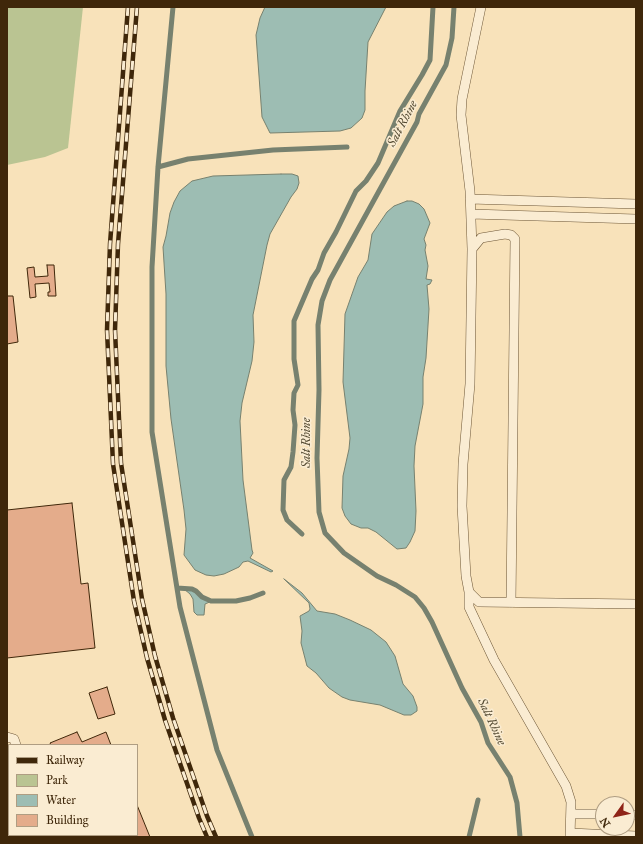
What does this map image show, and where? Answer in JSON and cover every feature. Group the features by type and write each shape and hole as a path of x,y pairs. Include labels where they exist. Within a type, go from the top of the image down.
{"lane":[{"path":"481,7 462,99 461,115 470,199 472,249 470,384 462,485 466,576 469,592 469,607 494,660 566,786 571,802 572,814 570,835 636,836"},
{"path":"470,199 636,204"},
{"path":"471,214 636,219"},
{"path":"472,249 481,238 505,234 511,235 515,239 511,603"},
{"path":"469,592 479,602 636,604"},
{"path":"7,738 14,739 16,744"},
{"path":"572,814 595,814"}],"green space":[{"path":"7,7 83,7 68,148 45,157 7,165"}],"water":[{"path":"265,7 386,7 368,42 365,110 362,118 351,128 340,131 270,133 262,117 256,35 260,18"},
{"path":"292,174 298,176 299,183 297,189 270,234 267,245 253,315 254,342 252,361 242,403 240,421 243,480 253,553 250,558 273,571 271,572 248,561 243,562 239,567 224,574 214,576 206,575 195,570 184,555 186,529 171,419 166,366 166,294 163,247 170,213 180,191 192,181 213,176"},
{"path":"407,201 412,201 419,204 424,209 430,223 424,239 428,266 426,279 432,280 430,284 427,285 429,309 426,358 423,377 423,404 415,446 415,531 406,548 397,549 376,532 368,528 361,528 351,524 345,516 342,508 343,476 350,438 343,382 345,314 358,277 368,260 372,234 387,212 394,206"},
{"path":"284,579 302,593 317,611 335,614 350,620 371,630 386,642 395,656 403,684 413,696 417,711 411,715 404,715 380,705 350,700 342,697 329,688 316,673 307,666 301,643 302,631 300,616 309,611 309,603"},
{"path":"184,589 192,589 202,597 212,601 205,604 204,615 197,615 194,612 193,599"}],"building":[{"path":"47,265 54,265 56,296 48,296 48,292 50,292 49,283 35,284 36,297 30,298 27,268 34,267 35,277 48,276"},
{"path":"7,296 13,296 18,342 7,344"},
{"path":"72,503 81,584 88,583 95,648 7,658 7,510"},
{"path":"107,687 115,714 98,719 89,693"},
{"path":"77,732 82,742 106,732 111,744 50,744"},
{"path":"138,807 150,837 75,837 138,836"}],"waterway":[{"path":"173,7 158,167 152,267 152,432 180,607 217,750 252,837"},
{"name":"Salt Rhine","path":"302,534 287,520 283,510 284,480 291,467 293,452 295,425 293,410 294,393 298,385 294,359 294,321 312,279 318,270 324,253 356,191 366,181 378,163 400,111 430,60 433,7"},
{"name":"Salt Rhine","path":"454,7 452,38 446,65 419,114 417,122 330,280 322,301 318,325 319,390 317,458 319,512 325,533 344,553 377,576 396,585 415,597 424,608 432,622 462,688 481,722 488,743 510,777 517,803 520,837"},
{"path":"158,167 188,159 273,150 347,147"},
{"path":"177,588 192,589 202,597 211,601 236,601 263,593"},
{"path":"469,837 478,800"}],"railway":[{"path":"128,7 110,244 107,330 113,464 134,601 147,658 165,720 207,837"},
{"path":"137,7 118,244 115,330 121,463 142,599 155,656 173,718 207,816 216,837"}]}
